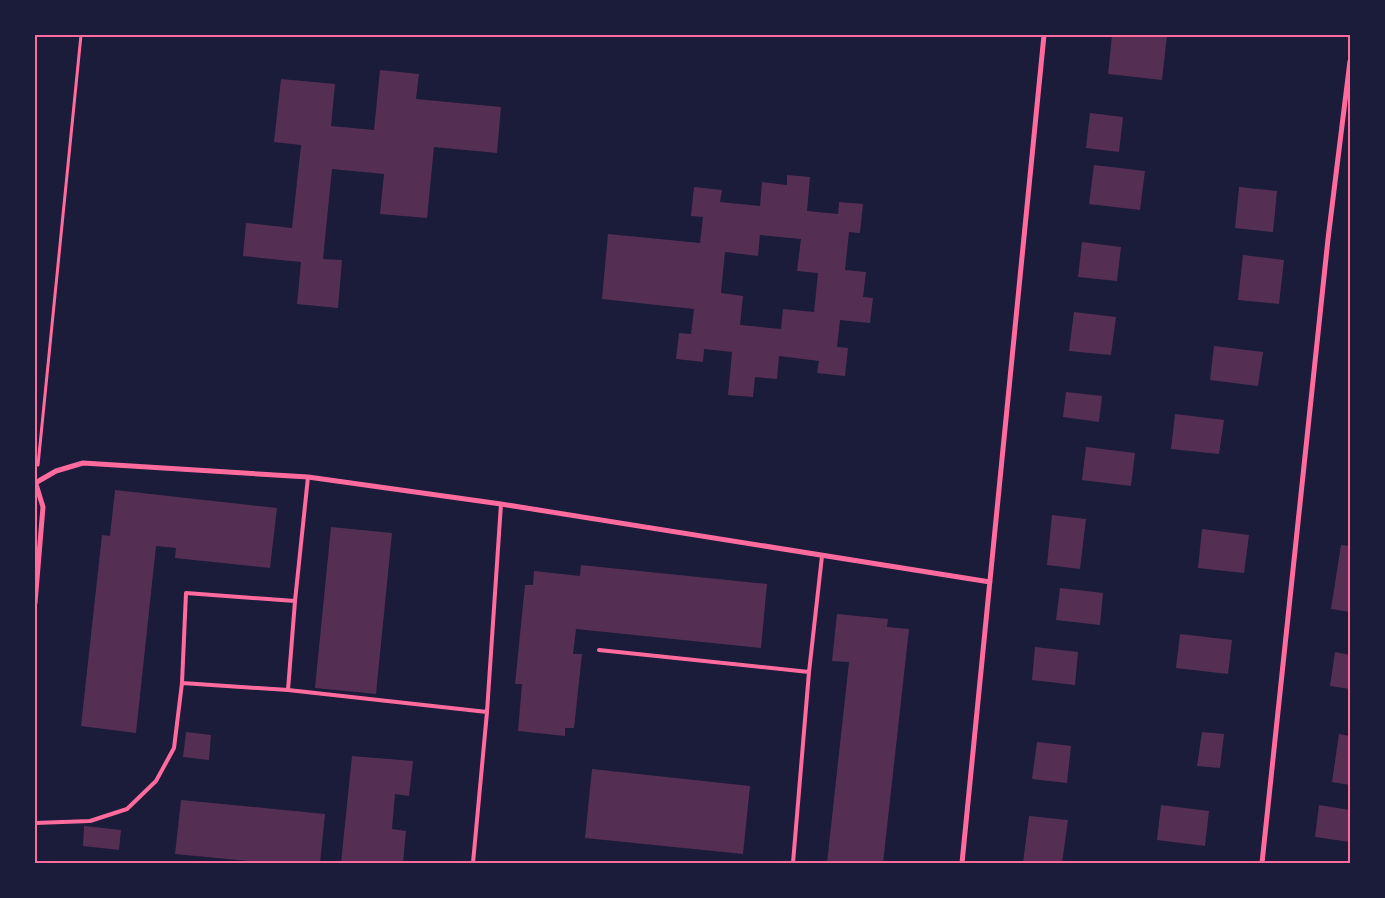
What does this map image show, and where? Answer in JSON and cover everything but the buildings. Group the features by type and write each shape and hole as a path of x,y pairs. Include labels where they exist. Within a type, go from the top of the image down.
{"street":[{"path":"962,863 1044,35"},
{"path":"1262,863 1327,249 1350,61"},
{"path":"35,603 43,506 36,482 56,471 83,463 308,477 501,504 990,582"}],"lane":[{"path":"288,690 308,477"},
{"path":"473,863 487,712 501,504"},
{"path":"793,863 809,672 822,556"},
{"path":"35,823 90,821 127,809 156,781 174,748 182,683 186,593 295,600"},
{"path":"599,650 809,672"},
{"path":"182,683 288,690 487,712"}],"path":[{"path":"36,482 81,35"}]}
